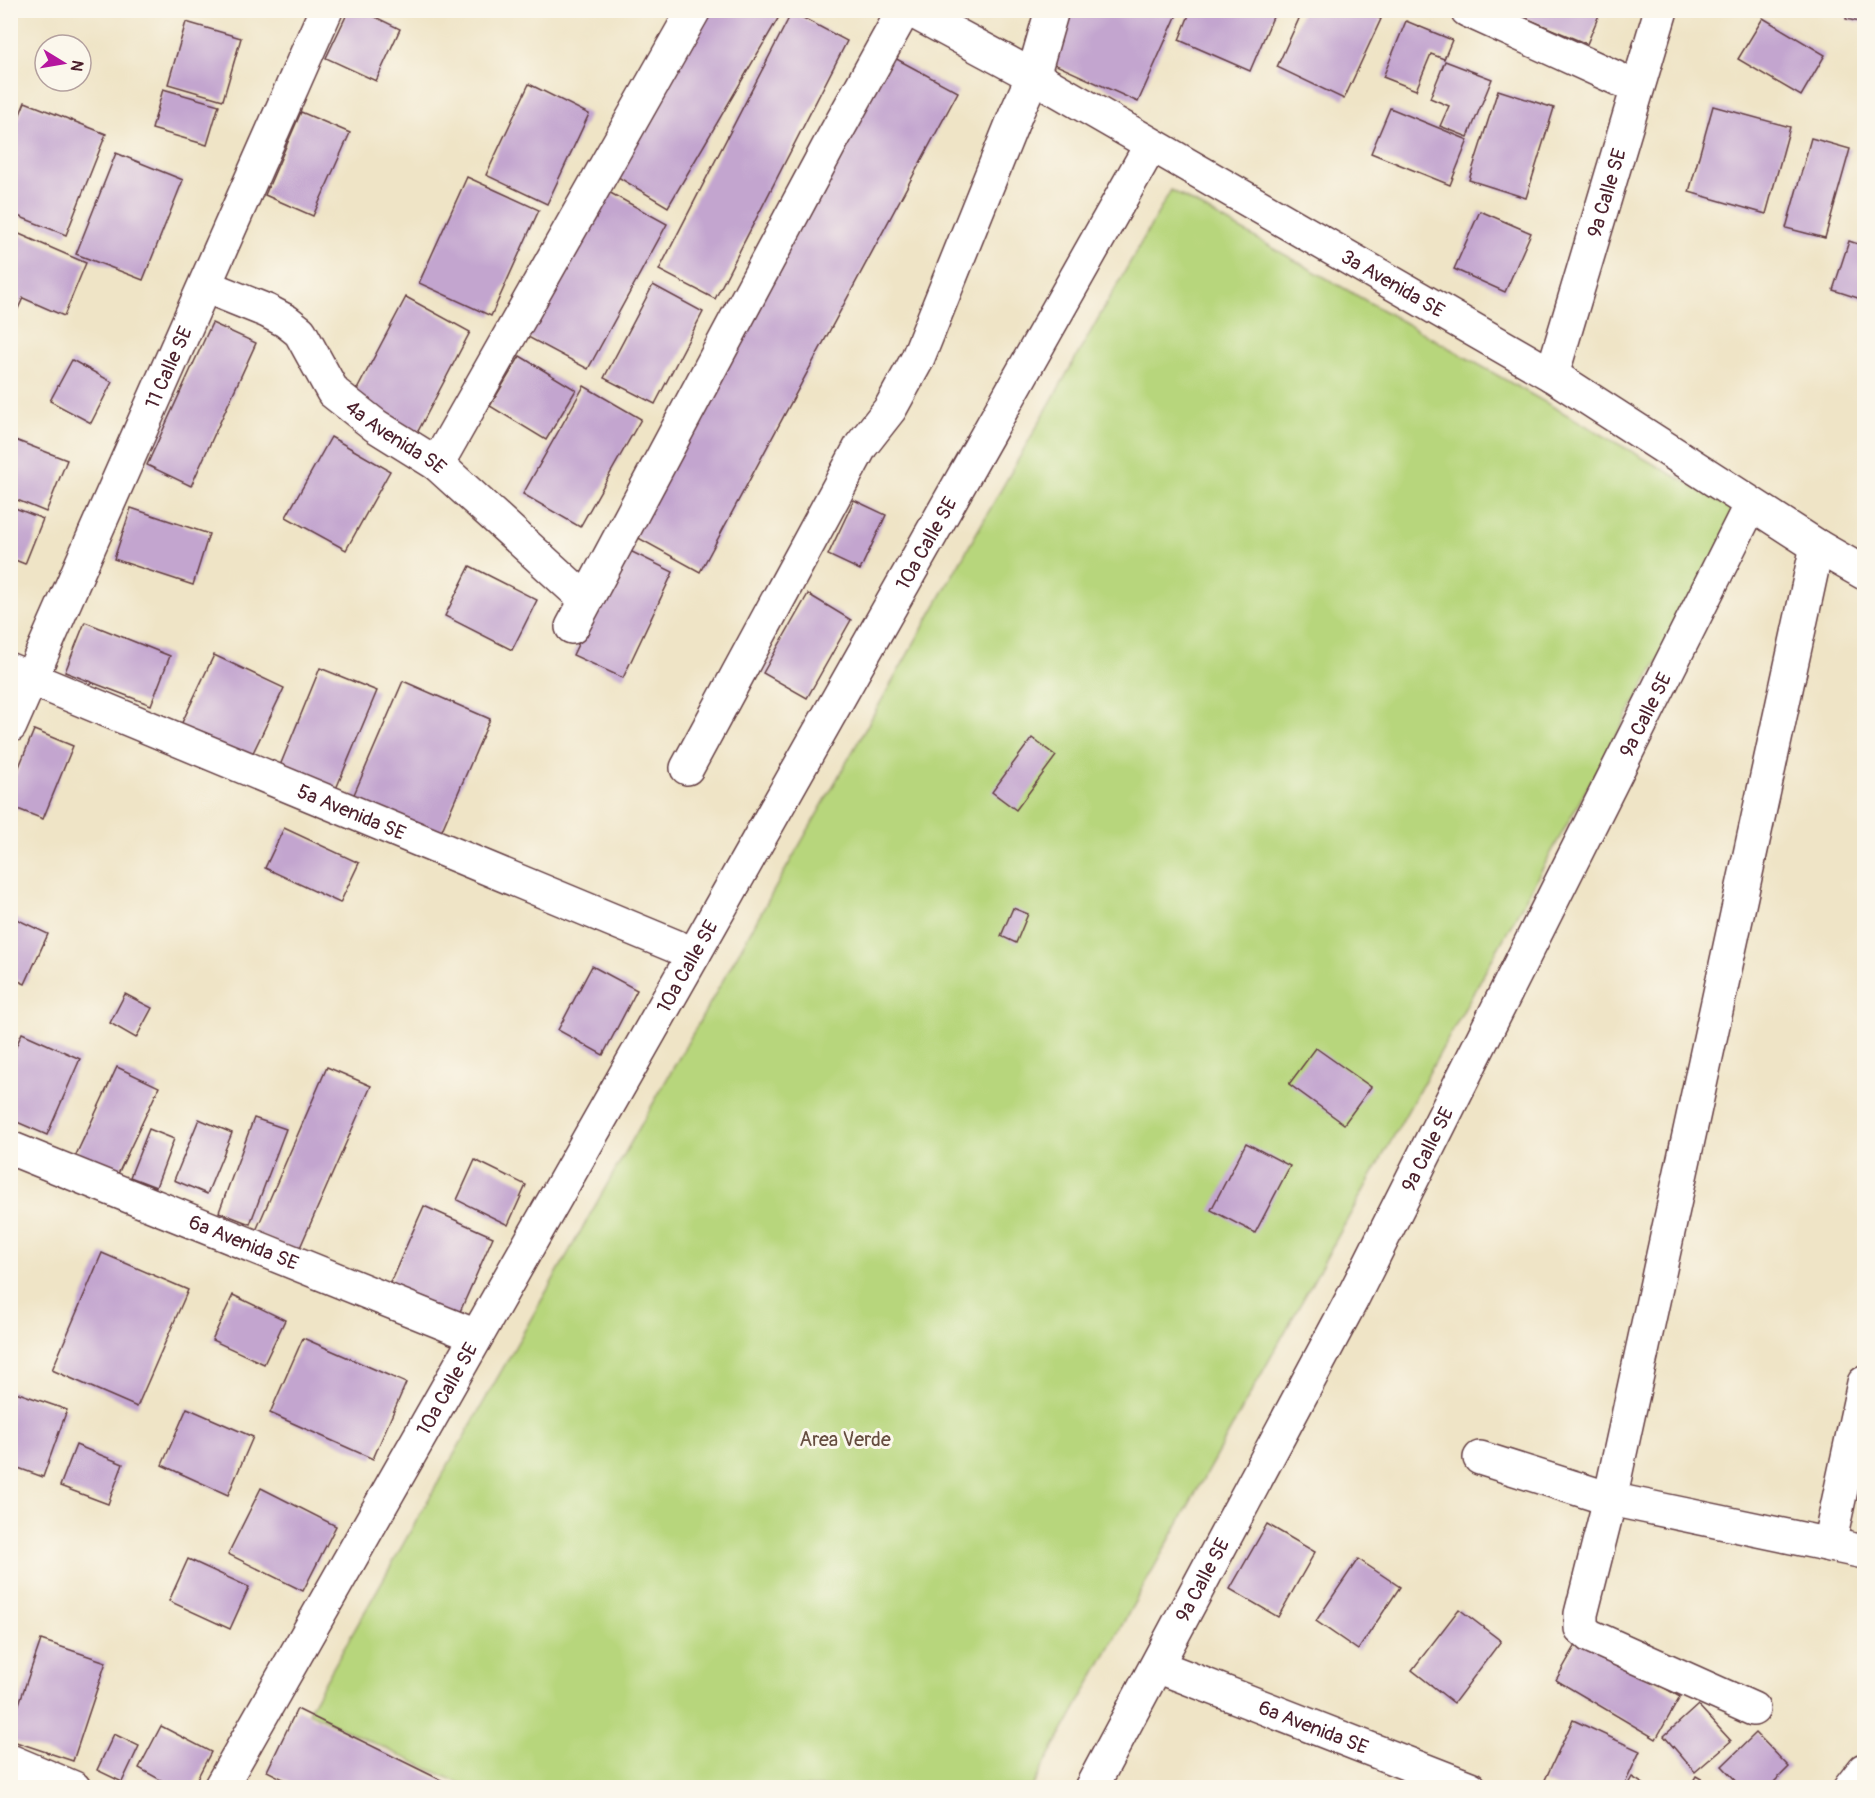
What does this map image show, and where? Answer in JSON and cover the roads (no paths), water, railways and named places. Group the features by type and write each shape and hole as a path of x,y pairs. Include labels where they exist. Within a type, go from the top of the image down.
{"street":[{"name":"11 Calle SE","path":"10,726 21,674 205,285 326,10"},
{"path":"437,464 694,10"},
{"name":"4a Avenida SE","path":"205,285 267,311 300,332 333,392 376,426 437,464 579,613 904,10"},
{"name":"3a Avenida SE","path":"910,10 1034,76 1552,375 1817,546 1864,573"},
{"path":"687,768 861,446 890,409 917,360 1016,114 1034,76 1052,10"},
{"path":"1467,10 1636,87"},
{"name":"9a Calle SE","path":"1552,375 1660,10"},
{"name":"10a Calle SE","path":"220,1788 1151,145"},
{"name":"9a Calle SE","path":"1091,1788 1351,1301 1751,504"},
{"path":"1753,1709 1590,1636 1581,1628 1581,1614 1610,1499 1817,546"},
{"name":"5a Avenida SE","path":"21,674 694,954"},
{"name":"6a Avenida SE","path":"10,1148 476,1336"},
{"path":"1828,1545 1864,1383"},
{"path":"1480,1458 1610,1499 1864,1552"},
{"name":"6a Avenida SE","path":"1157,1666 1470,1788"},
{"path":"10,1761 74,1788"},
{"path":"1850,1788 1864,1770"}],"park label":[{"name":"Area Verde","path":"845,1439"}]}
